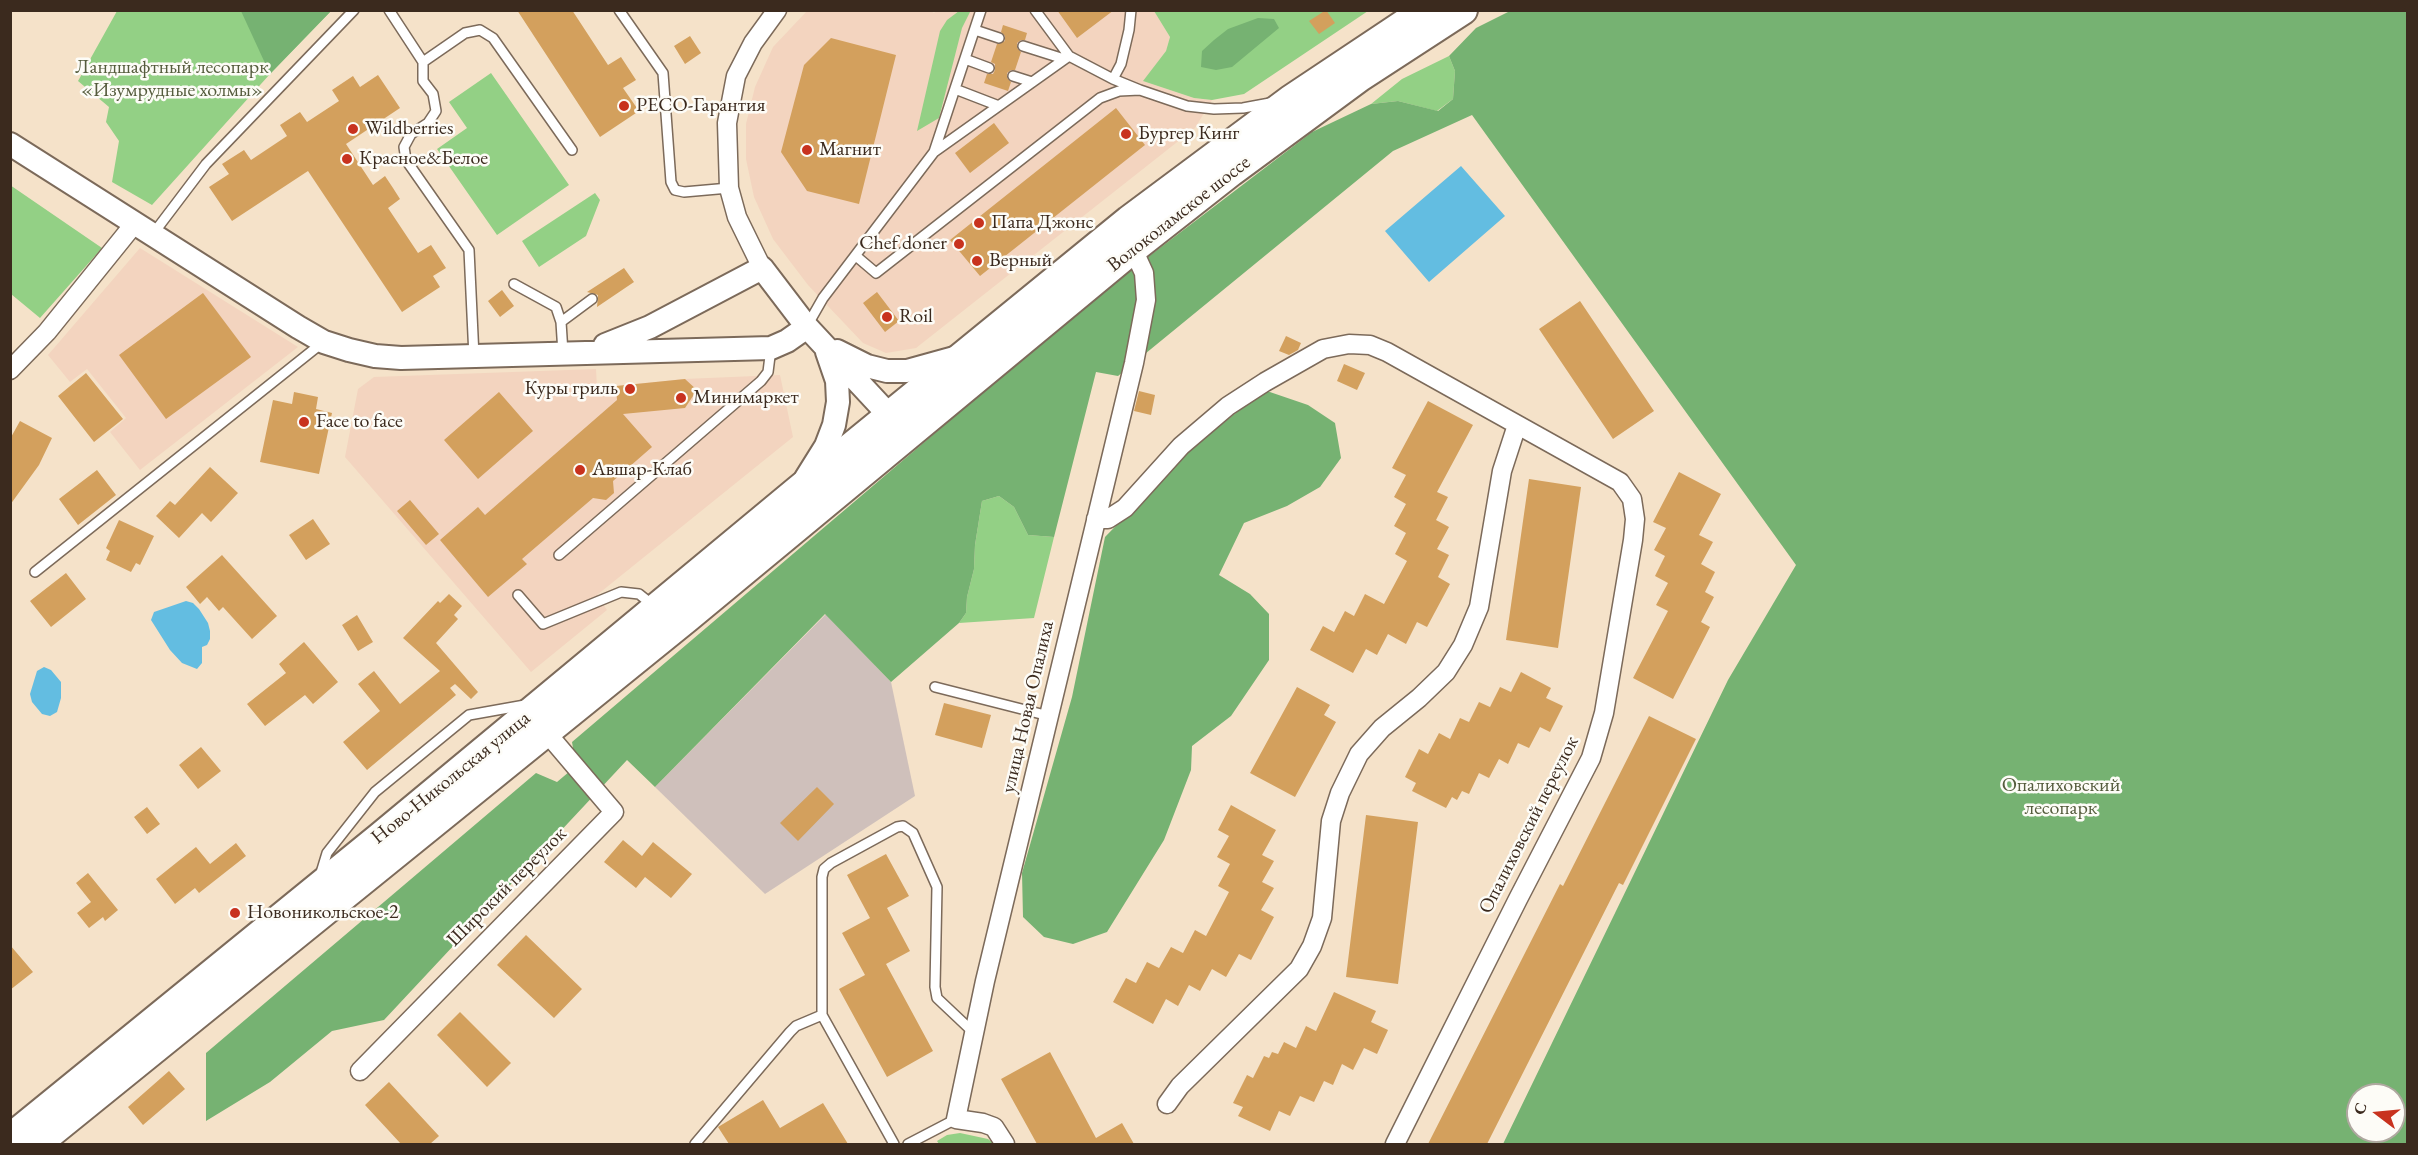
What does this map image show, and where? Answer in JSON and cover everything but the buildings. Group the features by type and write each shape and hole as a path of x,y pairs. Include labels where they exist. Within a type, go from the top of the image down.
{"main road":[{"name":"Волоколамское шоссе","path":"898,425 964,354 1129,220 1290,100 1425,10"},
{"name":"Волоколамское шоссе","path":"898,425 1360,77 1463,10"},
{"name":"Ново-Никольская улица","path":"10,1138 545,701 798,490 898,425"},
{"name":"Ново-Никольская улица","path":"37,1144 546,732 898,425"}],"street":[{"path":"777,10 753,43 736,76 727,123 729,188 737,217 762,268 815,335 898,425"},
{"path":"10,144 324,342 375,356 474,358 771,348 787,341 815,335 867,366 887,370 908,371 964,354"},
{"path":"10,370 144,229"},
{"name":"улица Новая Опалиха","path":"956,1119 973,1032 1134,363 1146,300 1144,273 1133,249"},
{"path":"573,353 620,341 762,268"},
{"path":"798,490 826,446 834,425 838,402 837,381 815,335"},
{"name":"Опалиховский переулок","path":"1096,519 1108,519 1125,508 1181,446 1228,406 1323,349 1349,344 1370,345 1387,352 1620,482 1632,499 1634,529 1604,713 1591,758 1512,909 1395,1144"},
{"path":"1167,1104 1180,1086 1293,975 1312,946 1322,918 1331,821 1340,793 1359,754 1382,728 1446,672 1463,645 1479,607 1502,471 1517,425"},
{"name":"Широкий переулок","path":"360,1071 614,812 546,732"},
{"path":"956,1119 994,1127 1005,1144"}],"lane":[{"path":"144,229 354,10"},
{"path":"389,10 423,62 423,81 433,94 436,111 428,123 411,134 404,147 406,160 469,250 474,358"},
{"path":"619,10 663,73 671,182 675,190 684,192 729,188"},
{"path":"934,152 981,10"},
{"path":"1035,10 1067,57"},
{"path":"1113,79 1121,64 1131,10"},
{"path":"423,62 465,33 480,30 493,38 572,150"},
{"path":"975,30 999,38"},
{"path":"1023,46 1067,57 1113,79 1187,106 1215,109 1243,108 1290,100"},
{"path":"815,335 823,298 934,152 1067,57"},
{"path":"965,59 989,68"},
{"path":"1013,76 1032,82"},
{"path":"955,89 999,106"},
{"path":"856,256 876,273 1100,98 1119,91 1140,90"},
{"path":"514,284 556,307 573,353"},
{"path":"561,322 592,299"},
{"path":"35,572 324,342"},
{"path":"559,555 761,381 768,372 771,348"},
{"path":"518,595 543,624 621,592 639,594 655,608"},
{"path":"935,687 1049,716"},
{"path":"316,889 327,853 375,792 469,715 545,701"},
{"path":"894,1144 822,1015 822,878 824,869 897,827 903,826 913,833 937,886 935,987 937,998 973,1032"},
{"path":"695,1144 790,1032 796,1026 822,1015"},
{"path":"908,1144 956,1119"}],"shaded area":[{"path":"929,10 934,13 937,10 1154,11 1170,37 1166,51 1144,81 1194,98 1212,100 1195,128 916,348 886,353 863,343 808,285 773,239 754,197 746,159 746,124 755,87 773,47 807,11"},
{"path":"140,248 298,347 140,470 110,432 126,418 87,369 70,382 48,355"},
{"path":"596,369 597,388 684,379 780,375 793,437 597,595 607,610 531,672 345,457 358,389 374,377"},
{"path":"826,614 891,682 915,796 765,894 655,787"}],"green space":[{"name":"Ландшафтный лесопарк «Изумрудные холмы»","path":"117,11 331,11 270,74 152,205 112,182 119,141 106,122 109,107 78,81"},
{"path":"241,11 331,11 270,74"},
{"path":"959,11 970,12 962,28 939,118 917,131 940,31 947,20"},
{"path":"1154,11 1368,11 1244,94 1212,100 1194,98 1143,81 1166,51 1170,37"},
{"name":"Опалиховский лесопарк","path":"1510,11 2407,11 2407,1144 1503,1144 1728,680 1796,565 1472,115 1393,151 1118,376 1096,372 1054,537 1028,535 1014,507 999,496 982,501 966,613 959,623 891,682 825,614 655,787 627,760 384,1020 332,1031 270,1082 206,1121 206,1053 536,773 557,782 576,766 572,742 1089,302 1312,132 1371,104 1398,101 1438,111 1453,99 1455,71 1449,56 1476,28"},
{"path":"1258,18 1274,19 1279,28 1232,67 1216,70 1201,67 1202,51 1214,40 1228,29"},
{"path":"1449,56 1455,71 1453,99 1437,111 1398,101 1371,104 1402,79"},
{"path":"491,73 569,185 497,235 437,149 467,128 449,102"},
{"path":"10,185 102,248 40,318 11,294"},
{"path":"595,193 600,200 586,236 539,267 522,241"},
{"path":"1264,390 1308,405 1335,423 1341,458 1320,487 1287,506 1244,523 1219,575 1250,594 1269,614 1269,660 1231,716 1192,746 1191,770 1164,840 1107,932 1073,944 1044,937 1023,917 1022,873 1072,697 1105,537 1189,451"},
{"path":"999,496 1014,507 1028,535 1054,537 1034,618 959,623 966,613 982,501"},
{"path":"960,1133 988,1139 994,1144 939,1144 937,1141 947,1135"}],"water":[{"path":"1461,166 1505,216 1429,282 1385,231"},
{"path":"186,601 193,603 199,609 210,631 207,645 202,647 202,663 197,669 182,663 170,650 151,620 154,612"},
{"path":"44,667 51,670 61,682 61,698 57,712 50,716 42,714 32,702 30,694 37,671"}],"place":[{"name":"РЕСО-Гарантия","path":"624,106"},
{"name":"Wildberries","path":"353,129"},
{"name":"Бургер Кинг","path":"1126,134"},
{"name":"Магнит","path":"807,150"},
{"name":"Красное&Белое","path":"347,159"},
{"name":"Папа Джонс","path":"979,223"},
{"name":"Chef doner","path":"959,244"},
{"name":"Верный","path":"977,261"},
{"name":"Roil","path":"887,317"},
{"name":"Куры гриль","path":"630,389"},
{"name":"Минимаркет","path":"681,398"},
{"name":"Face to face","path":"304,422"},
{"name":"Авшар-Клаб","path":"580,470"},
{"name":"Новоникольское-2","path":"235,913"}]}
